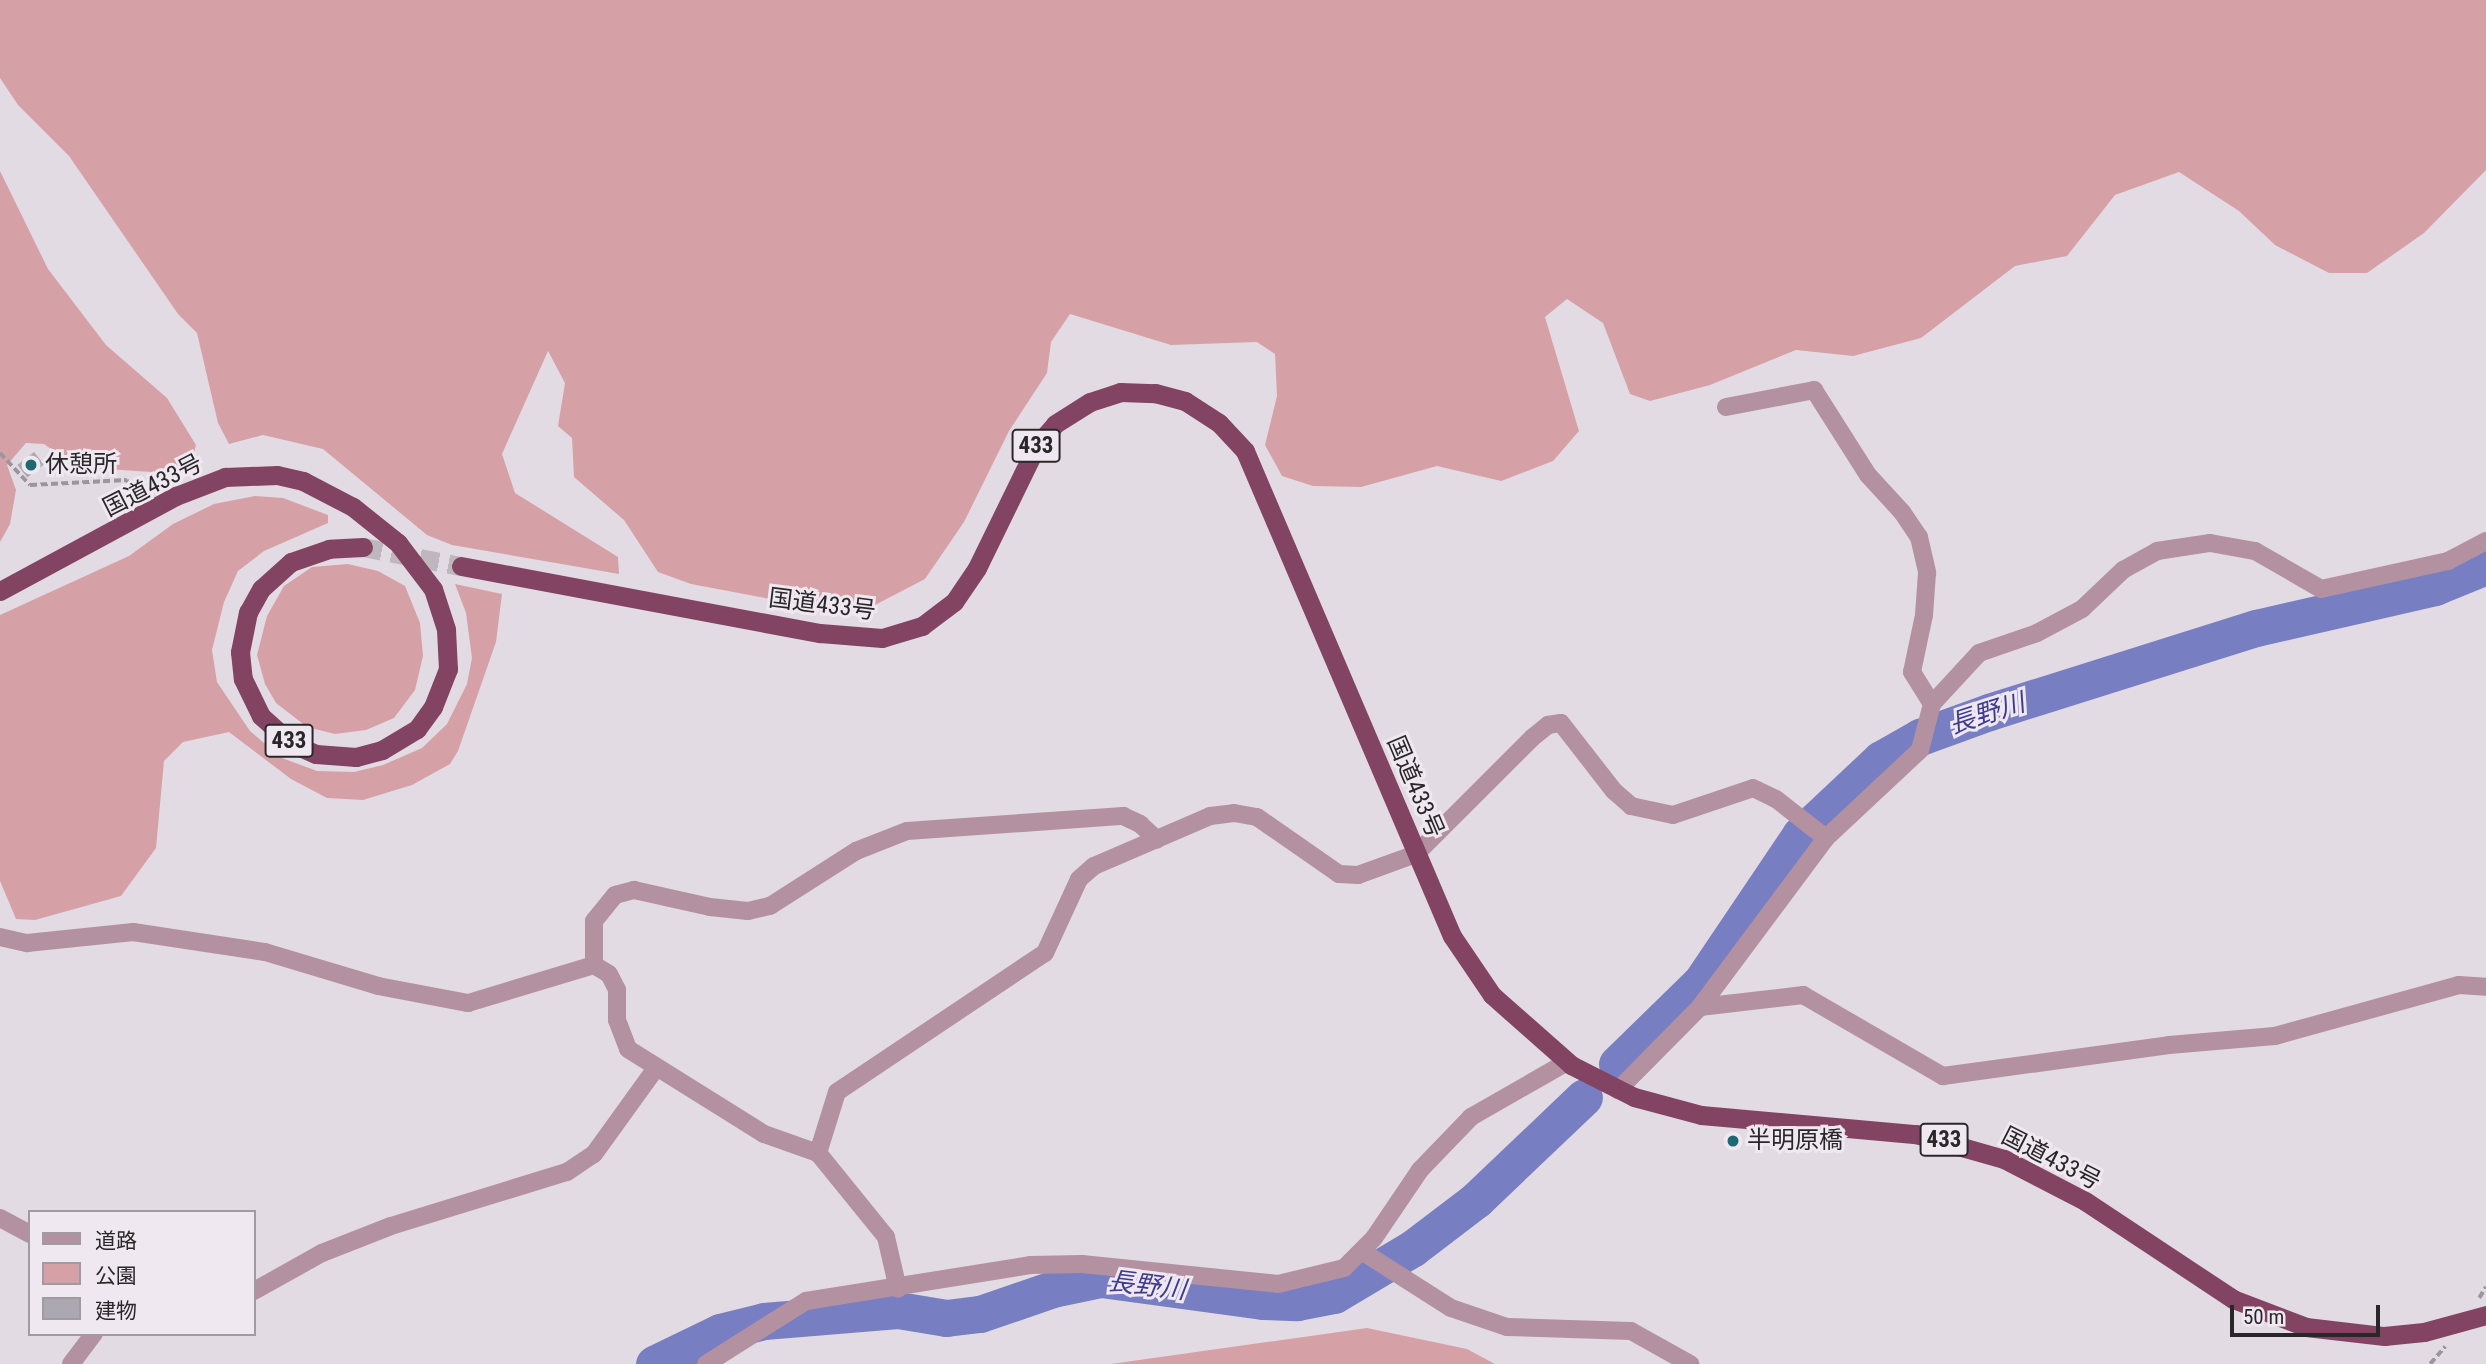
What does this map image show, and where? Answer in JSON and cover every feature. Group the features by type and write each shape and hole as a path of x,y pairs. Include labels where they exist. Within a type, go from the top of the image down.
{"highway":[{"name":"国道433号","path":"461,566 820,633 882,638 922,626 954,602 977,568 1037,445 1055,424 1090,402 1120,392 1155,393 1185,401 1219,423 1245,452 1416,854 1471,967 1516,1021 1567,1062 1618,1090 1701,1115 1916,1134 1993,1155 2085,1201 2233,1300 2306,1327 2384,1336 2424,1332 2486,1315"},
{"name":"国道433号","path":"0,591 176,496 225,477 277,475 303,481 353,507 398,543 433,589 446,629 447,670 433,708 416,729 382,750 356,757 316,754 291,743 261,716 243,679 240,652 247,612 261,589 291,562 329,549 363,547"}],"street":[{"path":"1726,407 1814,390 1868,475 1902,512 1919,537 1927,573 1924,615 1912,671 1932,710"},
{"path":"1618,1090 1700,1007 1826,838 1920,750 1932,710 1979,653 2037,633 2081,608 2123,570 2157,551 2210,543 2255,551 2321,589 2448,561 2486,541"},
{"path":"818,1153 837,1092 1045,953 1079,879 1094,866 1210,816 1234,813 1256,817 1339,874 1359,875 1416,854 1532,738 1548,725 1561,723 1614,791 1631,806 1673,815 1753,789 1776,799 1826,838"},
{"path":"594,965 594,921 615,895 634,890 710,907 748,911 770,906 856,851 907,831 1122,816 1140,824 1157,841"},
{"path":"0,937 27,943 133,932 265,952 378,986 468,1003 594,965 609,974 617,990 617,1020 628,1049 764,1133 818,1153 886,1237 898,1289"},
{"path":"1700,1007 1803,996 1943,1076 2169,1045 2275,1036 2459,985 2486,987"},
{"path":"706,1364 806,1301 898,1289 1030,1265 1069,1264 1278,1284 1344,1268 1363,1252 1420,1170 1471,1117 1567,1062"},
{"path":"256,1290 322,1253 391,1226 567,1172 594,1154 656,1068"},
{"path":"0,1218 28,1233"},
{"path":"1363,1252 1451,1308 1507,1327 1631,1331 1690,1364"},
{"path":"71,1364 92,1336"}],"path":[{"path":"0,453 31,485 127,480 140,501"}],"green space":[{"path":"0,0 2486,0 2486,170 2424,233 2367,273 2329,273 2275,245 2239,211 2179,172 2115,195 2067,256 2015,266 1921,338 1853,356 1796,350 1710,385 1650,401 1630,394 1603,323 1567,299 1545,317 1579,431 1553,461 1501,481 1437,466 1361,487 1313,486 1282,476 1265,445 1277,396 1275,354 1257,342 1171,345 1070,314 1051,342 1047,373 1009,431 964,522 925,579 873,606 802,605 691,584 658,572 624,520 574,477 572,438 558,426 565,383 548,351 502,454 515,493 618,557 619,574 452,545 427,535 323,449 263,435 229,444 218,423 197,333 178,314 69,156 18,105 0,78"},
{"path":"0,171 48,269 106,345 167,398 196,445 191,465 167,473 76,467 44,444 26,443 7,465 16,490 10,524 0,542"},
{"path":"255,496 283,498 328,515 328,523 264,551 238,571 224,602 212,650 217,682 250,731 282,758 317,771 354,772 383,765 422,748 447,724 467,684 472,658 466,613 455,584 502,594 496,642 458,751 450,764 412,785 363,800 327,798 291,779 229,732 183,742 164,761 156,848 121,896 35,920 16,919 0,881 0,615 129,556 173,524 214,504"},
{"path":"348,564 378,571 405,586 420,623 423,656 415,690 394,718 366,730 335,734 307,727 276,703 265,684 257,655 267,616 284,586 312,567"},
{"path":"1367,1328 1467,1349 1495,1364 1111,1364"}],"building":[{"name":"休憩所","path":"34,452 44,465 27,478 17,465"}],"waterway":[{"name":"長野川","path":"1617,1064 1701,982 1800,835 1881,759 1920,737 1989,712 2256,628 2435,587 2486,566"},
{"name":"長野川","path":"654,1364 720,1332 764,1321 898,1310 946,1318 980,1314 1053,1289 1101,1279 1263,1301 1297,1302 1334,1295 1413,1248 1476,1200 1584,1097"}],"tunnel":[{"path":"363,547 461,566"}],"place":[{"name":"休憩所","path":"31,465"},
{"name":"半明原橋","path":"1733,1141"}]}
